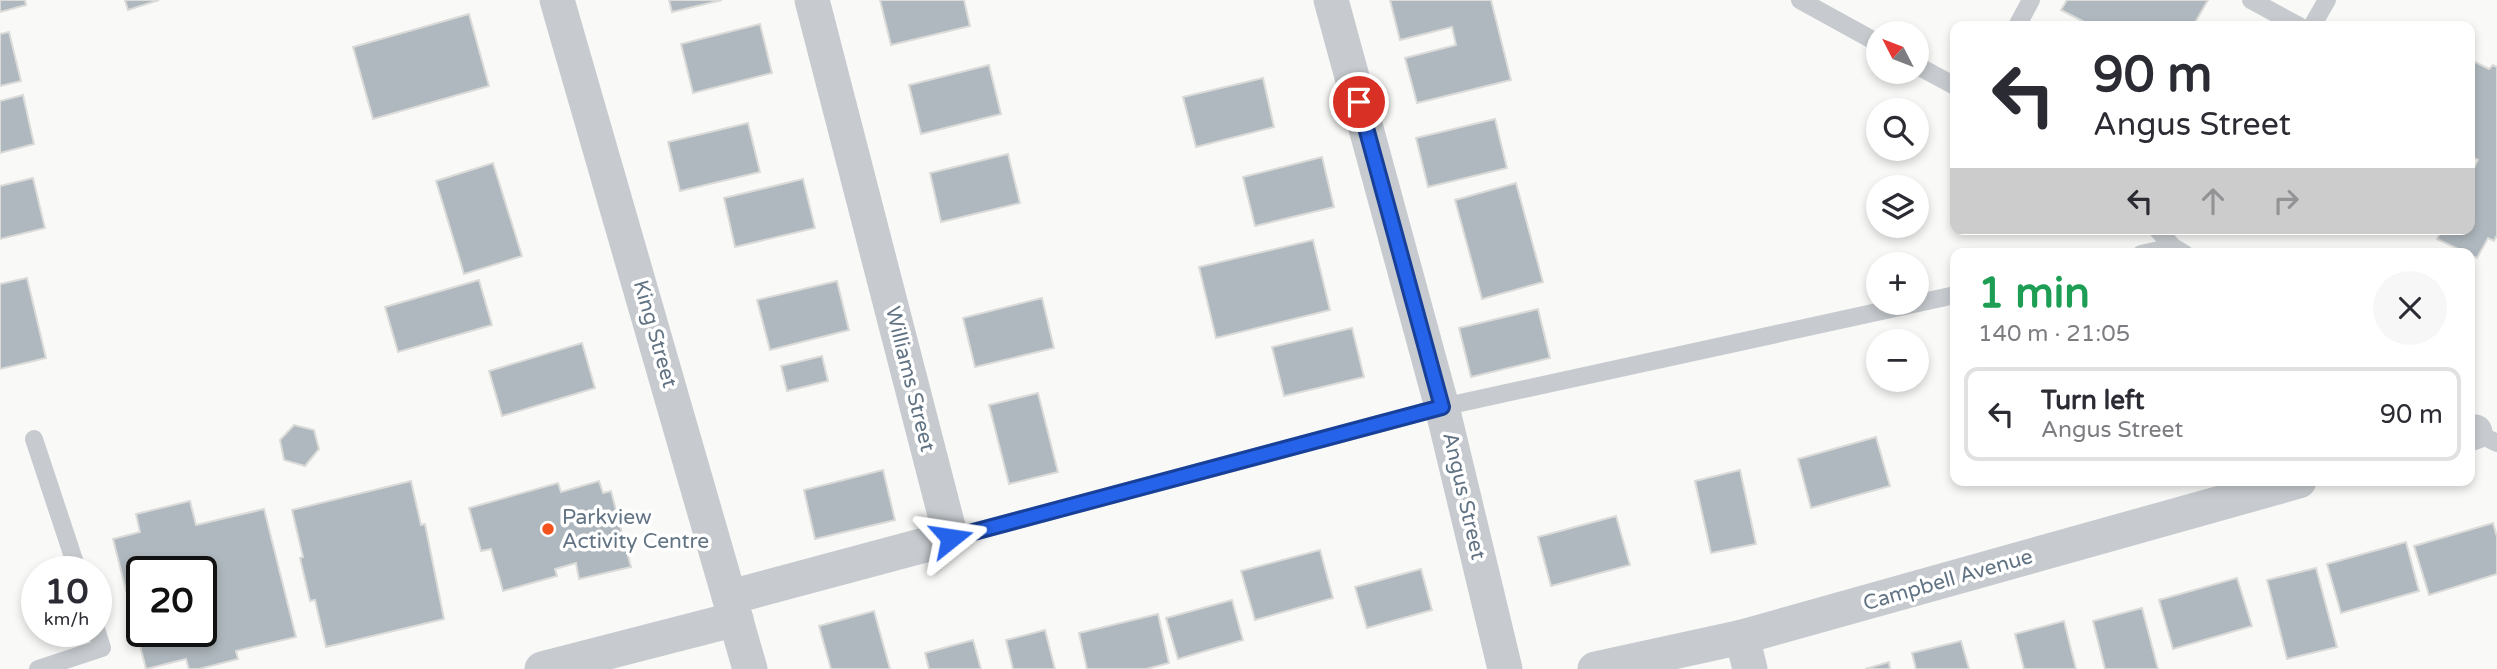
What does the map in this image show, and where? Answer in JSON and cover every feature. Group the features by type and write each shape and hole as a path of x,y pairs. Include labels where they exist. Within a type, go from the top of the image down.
{"street":[{"name":"King Street","path":"557,0 750,669"},
{"name":"Williams Street","path":"812,0 951,538"},
{"name":"Angus Street","path":"1331,0 1442,407 1505,669"},
{"name":"Campbell Avenue","path":"1595,669 1746,653 2283,486"},
{"path":"542,669 951,538"}],"lane":[{"path":"1800,0 1866,36"},
{"path":"2020,21 2031,0"},
{"path":"2250,0 2290,21"},
{"path":"2315,21 2327,0"},
{"path":"1929,72 1950,83"},
{"path":"2163,235 2177,248"},
{"path":"951,538 1442,407 1950,296"},
{"path":"34,439 73,556"},
{"path":"38,669 102,647"}],"building":[{"path":"0,0 25,0 26,5 0,12"},
{"path":"125,0 159,0 128,10"},
{"path":"669,0 722,0 672,12"},
{"path":"880,0 964,0 970,26 891,45"},
{"path":"1390,0 1491,0 1511,80 1417,103 1405,58 1456,45 1452,27 1400,40"},
{"path":"2067,0 2208,0 2196,21 2082,21 2061,10"},
{"path":"469,14 489,86 373,119 353,47"},
{"path":"760,24 772,73 693,93 681,44"},
{"path":"9,32 21,81 0,86 0,34"},
{"path":"2475,62 2489,69 2493,65 2497,67 2497,235 2494,241 2488,238 2477,258 2475,248 2456,248 2437,239 2439,235 2475,235 2475,166 2478,160 2475,158"},
{"path":"989,65 1001,114 921,134 909,85"},
{"path":"1263,78 1274,127 1196,147 1183,97"},
{"path":"23,95 34,144 0,153 0,101"},
{"path":"1495,119 1507,168 1428,187 1416,138"},
{"path":"748,123 760,172 680,191 668,142"},
{"path":"1008,154 1020,203 941,222 930,173"},
{"path":"1322,157 1334,207 1255,226 1243,177"},
{"path":"493,163 522,256 464,274 436,181"},
{"path":"33,178 45,228 0,239 0,186"},
{"path":"803,179 815,228 735,247 724,198"},
{"path":"1516,183 1543,282 1482,299 1455,200"},
{"path":"1313,240 1330,310 1216,338 1199,267"},
{"path":"27,278 46,358 0,369 0,284"},
{"path":"479,280 492,325 398,352 385,307"},
{"path":"837,281 849,330 770,350 757,300"},
{"path":"1042,298 1054,348 975,367 963,318"},
{"path":"1538,309 1550,358 1471,377 1459,328"},
{"path":"1352,328 1364,377 1284,396 1272,347"},
{"path":"582,343 595,388 502,416 489,371"},
{"path":"822,356 828,381 787,391 781,366"},
{"path":"1038,393 1058,472 1009,484 989,405"},
{"path":"294,425 314,430 319,449 305,466 284,460 280,440"},
{"path":"1876,437 1890,486 1811,508 1798,459"},
{"path":"883,470 895,520 815,539 804,490"},
{"path":"1740,470 1756,544 1711,553 1695,481"},
{"path":"411,481 421,525 425,524 444,619 326,647 315,600 310,601 292,510"},
{"name":"Parkview Activity Centre","path":"599,481 603,493 611,491 631,567 579,579 576,563 555,569 557,576 503,591 491,549 481,551 469,508 558,483 561,492"},
{"path":"190,501 196,525 264,509 296,637 236,651 238,659 199,669 189,669 186,659 146,669 140,647 217,647 217,556 126,556 126,590 113,539 140,532 136,514"},
{"path":"1616,516 1630,565 1551,586 1538,537"},
{"path":"2493,523 2497,537 2497,574 2429,595 2414,546"},
{"path":"2406,542 2419,591 2341,613 2327,564"},
{"path":"1320,550 1333,598 1255,620 1241,571"},
{"path":"2316,568 2337,647 2287,659 2267,580"},
{"path":"1421,569 1432,610 1367,628 1355,587"},
{"path":"2237,578 2252,626 2173,649 2159,600"},
{"path":"1232,600 1243,640 1178,659 1166,618"},
{"path":"2142,608 2158,669 2105,669 2093,621"},
{"path":"874,611 890,669 831,669 819,626"},
{"path":"1158,614 1169,663 1146,669 1087,669 1079,633"},
{"path":"2064,621 2076,669 2024,669 2015,634"},
{"path":"1045,630 1055,669 1013,669 1006,640"},
{"path":"973,640 981,669 929,669 925,653"},
{"path":"1961,641 1969,669 1916,669 1912,653"},
{"path":"1889,662 1890,669 1865,669"}],"place":[{"name":"Parkview Activity Centre","path":"548,529"}],"route":[{"path":"951,538 1442,407 1359,102"}]}
